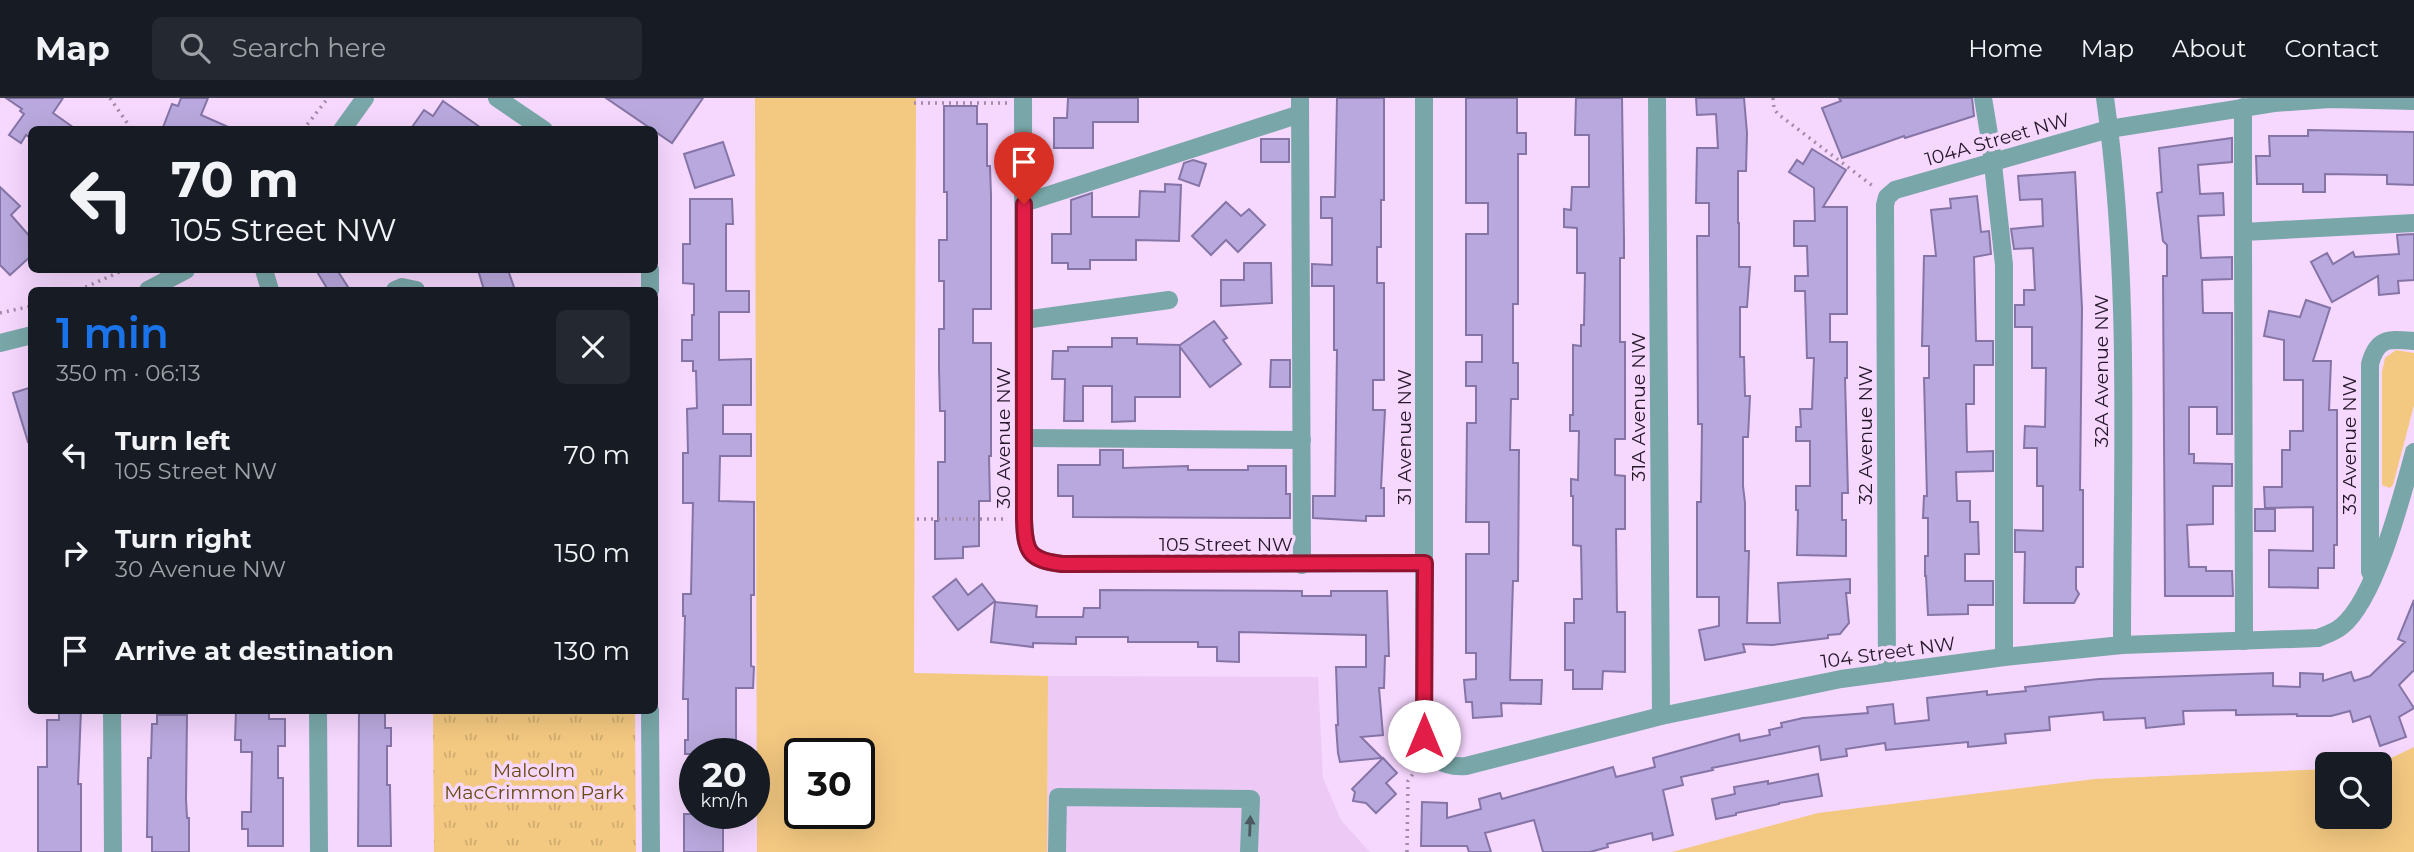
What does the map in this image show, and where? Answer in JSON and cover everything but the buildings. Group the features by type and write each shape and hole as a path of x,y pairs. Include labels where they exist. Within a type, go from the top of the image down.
{"street":[{"path":"345,126 365,98"},
{"path":"497,98 538,126"},
{"name":"31 Avenue NW","path":"1424,98 1424,736 1431,754"},
{"name":"31A Avenue NW","path":"1657,98 1661,716"},
{"path":"1983,98 2004,265 2004,657"},
{"name":"32A Avenue NW","path":"2105,98 2116,186 2122,297 2122,645"},
{"name":"104A Street NW","path":"1887,197 1895,190 2109,129 2243,107 2330,99 2414,101"},
{"name":"30 Avenue NW","path":"1023,101 1024,519 1026,544 1030,554"},
{"path":"1024,204 1300,106 1302,565"},
{"path":"2243,107 2244,641"},
{"name":"32 Avenue NW","path":"1887,197 1887,673"},
{"path":"2243,232 2414,223"},
{"path":"154,287 180,273"},
{"path":"1024,320 1169,300"},
{"path":"0,343 28,336"},
{"name":"33 Avenue NW","path":"2370,585 2370,364 2375,348 2385,341 2414,341"},
{"path":"1024,438 1302,440"},
{"path":"2370,585 2414,452"},
{"name":"105 Street NW","path":"1030,554 1038,560 1062,564 1425,563"},
{"name":"104 Street NW","path":"1431,754 1447,765 1466,766 1661,716 1788,688 2004,657 2122,645 2318,638 2342,626 2353,614 2370,585"},
{"path":"112,714 113,852"},
{"path":"318,714 319,852"},
{"path":"650,714 651,852"},
{"path":"1057,852 1058,797 1251,799 1249,852"}],"path":[{"path":"110,98 129,126"},
{"path":"306,126 328,98"},
{"path":"1773,98 1774,109 1778,114 1887,197"},
{"path":"914,103 1023,101"},
{"path":"86,287 117,273"},
{"path":"0,313 28,307"},
{"path":"917,519 1024,519"},
{"path":"1407,852 1408,781 1415,769 1431,754"}],"shaded area":[{"path":"1048,676 1318,677 1323,778 1341,820 1370,852 1047,852"}],"green space":[{"path":"755,98 916,98 914,673 1048,676 1047,852 757,852 757,829 770,829 770,738 757,738"},
{"path":"2396,350 2414,353 2414,405 2390,488 2382,485 2382,372 2385,358"},
{"name":"Malcolm MacCrimmon Park","path":"433,714 635,714 636,852 434,852"},
{"path":"2414,747 2414,852 1672,852 1818,813 2095,779 2315,770 2315,829 2392,829 2392,758"}],"route":[{"path":"1024,204 1024,532 1030,554 1038,560 1062,564 1425,563 1424,736"}]}
